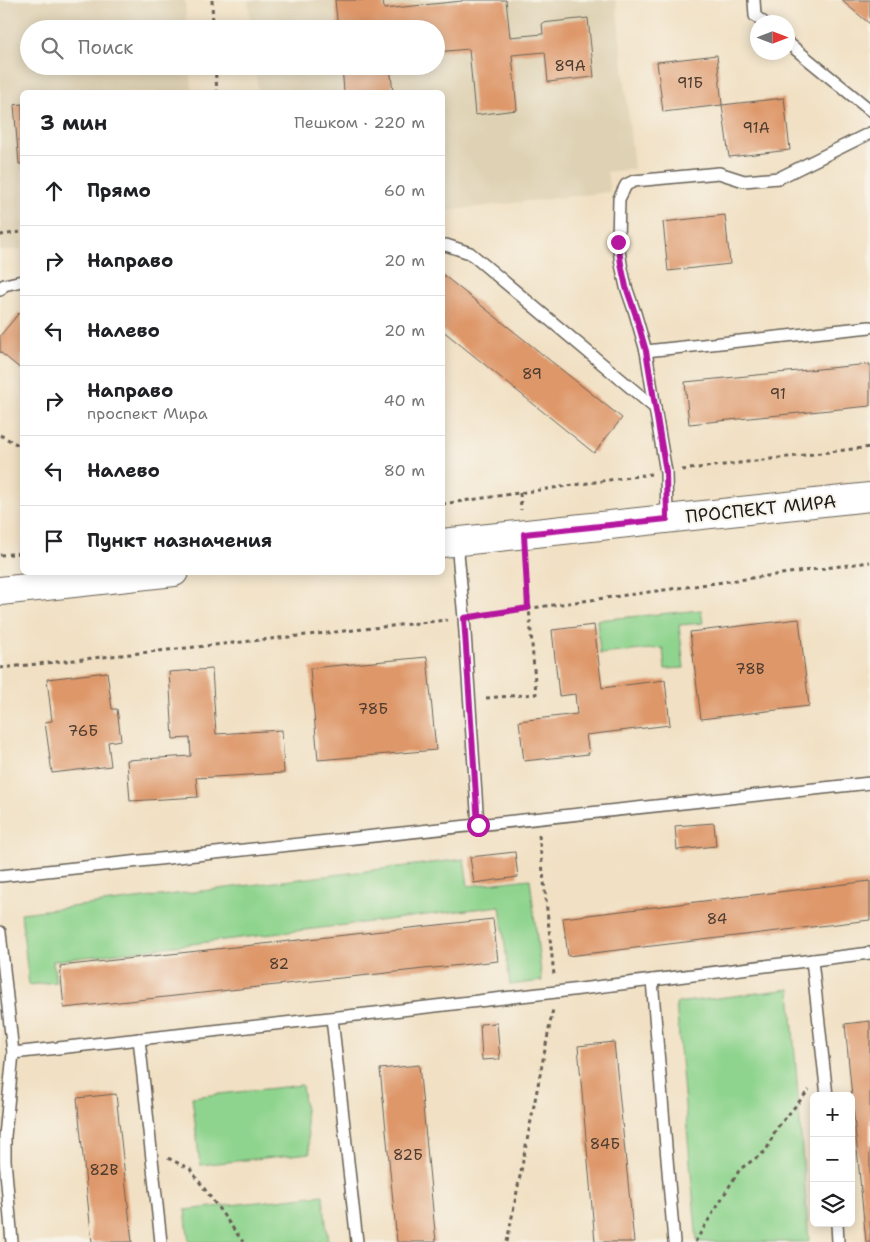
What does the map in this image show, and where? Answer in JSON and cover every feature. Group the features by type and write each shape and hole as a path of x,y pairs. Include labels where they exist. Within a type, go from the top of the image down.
{"main road":[{"name":"ПРОСПЕКТ МИРА","path":"450,542 870,497"},
{"path":"0,591 147,575"}],"lane":[{"path":"754,0 755,15"},
{"path":"795,48 870,110"},
{"path":"667,519 666,472 646,351 626,287 618,242 619,200 626,185 634,181 719,173 744,181 779,178 870,133"},
{"path":"445,245 470,253 655,408"},
{"path":"0,290 4,285 20,281"},
{"path":"646,351 870,327"},
{"path":"450,542 464,618 478,825"},
{"path":"0,876 870,783"},
{"path":"0,932 13,1053 5,1136 5,1160 12,1242"},
{"path":"13,1053 556,992 870,953"},
{"path":"812,960 827,1092"},
{"path":"652,980 674,1242"},
{"path":"332,1018 357,1242"},
{"path":"139,1039 161,1242"},
{"path":"837,1227 838,1242"}],"path":[{"path":"212,0 213,20"},
{"path":"215,75 216,90"},
{"path":"0,234 20,232"},
{"path":"0,436 20,446"},
{"path":"470,699 536,694 520,493"},
{"path":"0,555 20,553"},
{"path":"0,668 464,618 870,562"},
{"path":"507,1242 556,992 537,819"},
{"path":"694,1242 740,1170 766,1151 776,1129 825,1071"},
{"path":"152,1150 190,1169 243,1242"}],"shaded area":[{"path":"0,0 185,0 186,20 20,20 20,75 191,75 192,90 20,90 20,249 0,251"},
{"path":"248,0 616,0 634,169 607,172 610,192 445,211 445,90 258,90 256,75 445,75 445,20 250,20"}],"green space":[{"path":"701,610 703,623 679,625 684,668 665,669 663,648 600,654 597,620"},
{"path":"464,859 468,886 530,879 542,981 510,985 500,906 53,961 56,982 29,985 21,913"},
{"path":"790,989 809,1242 697,1242 676,1003"},
{"path":"302,1085 310,1153 200,1165 192,1097"},
{"path":"323,1195 328,1242 189,1242 185,1210"}],"building":[{"path":"335,0 383,0 384,9 462,0 506,0 510,37 543,34 542,23 588,18 594,77 548,82 545,52 512,55 517,110 475,115 469,49 445,51 445,20 337,20"},
{"path":"841,0 870,0 870,24"},
{"path":"717,55 722,105 663,112 657,62"},
{"path":"343,75 391,75 393,90 344,90"},
{"path":"784,98 790,150 729,157 722,105"},
{"path":"20,104 20,164 19,164 14,105"},
{"path":"725,215 730,264 668,271 663,222"},
{"path":"445,276 622,418 594,453 445,332"},
{"path":"19,313 20,368 0,352 0,336"},
{"path":"870,364 870,406 689,424 685,382"},
{"path":"799,619 809,706 701,719 690,632"},
{"path":"594,625 602,688 665,680 670,725 586,735 589,754 524,761 519,721 577,714 575,694 559,696 552,630"},
{"path":"427,657 436,750 318,760 310,668"},
{"path":"212,669 216,734 282,730 284,773 196,778 198,797 130,801 127,760 191,756 190,738 173,739 169,672"},
{"path":"107,672 112,709 117,709 121,740 108,742 111,766 52,773 45,722 52,721 47,679"},
{"path":"714,823 716,846 677,850 675,826"},
{"path":"515,852 518,877 474,883 470,857"},
{"path":"870,881 870,920 568,956 563,918"},
{"path":"493,919 498,961 64,1008 60,966"},
{"path":"870,1021 870,1242 866,1242 855,1128 855,1092 852,1092 845,1024"},
{"path":"497,1023 500,1059 482,1060 480,1024"},
{"path":"614,1042 634,1242 595,1242 578,1046"},
{"path":"419,1065 436,1242 397,1242 380,1069"},
{"path":"116,1094 132,1242 92,1242 77,1098"}],"route":[{"path":"478,825 464,618 528,608 524,534 667,519 666,472 646,351 626,287 618,242"}]}
